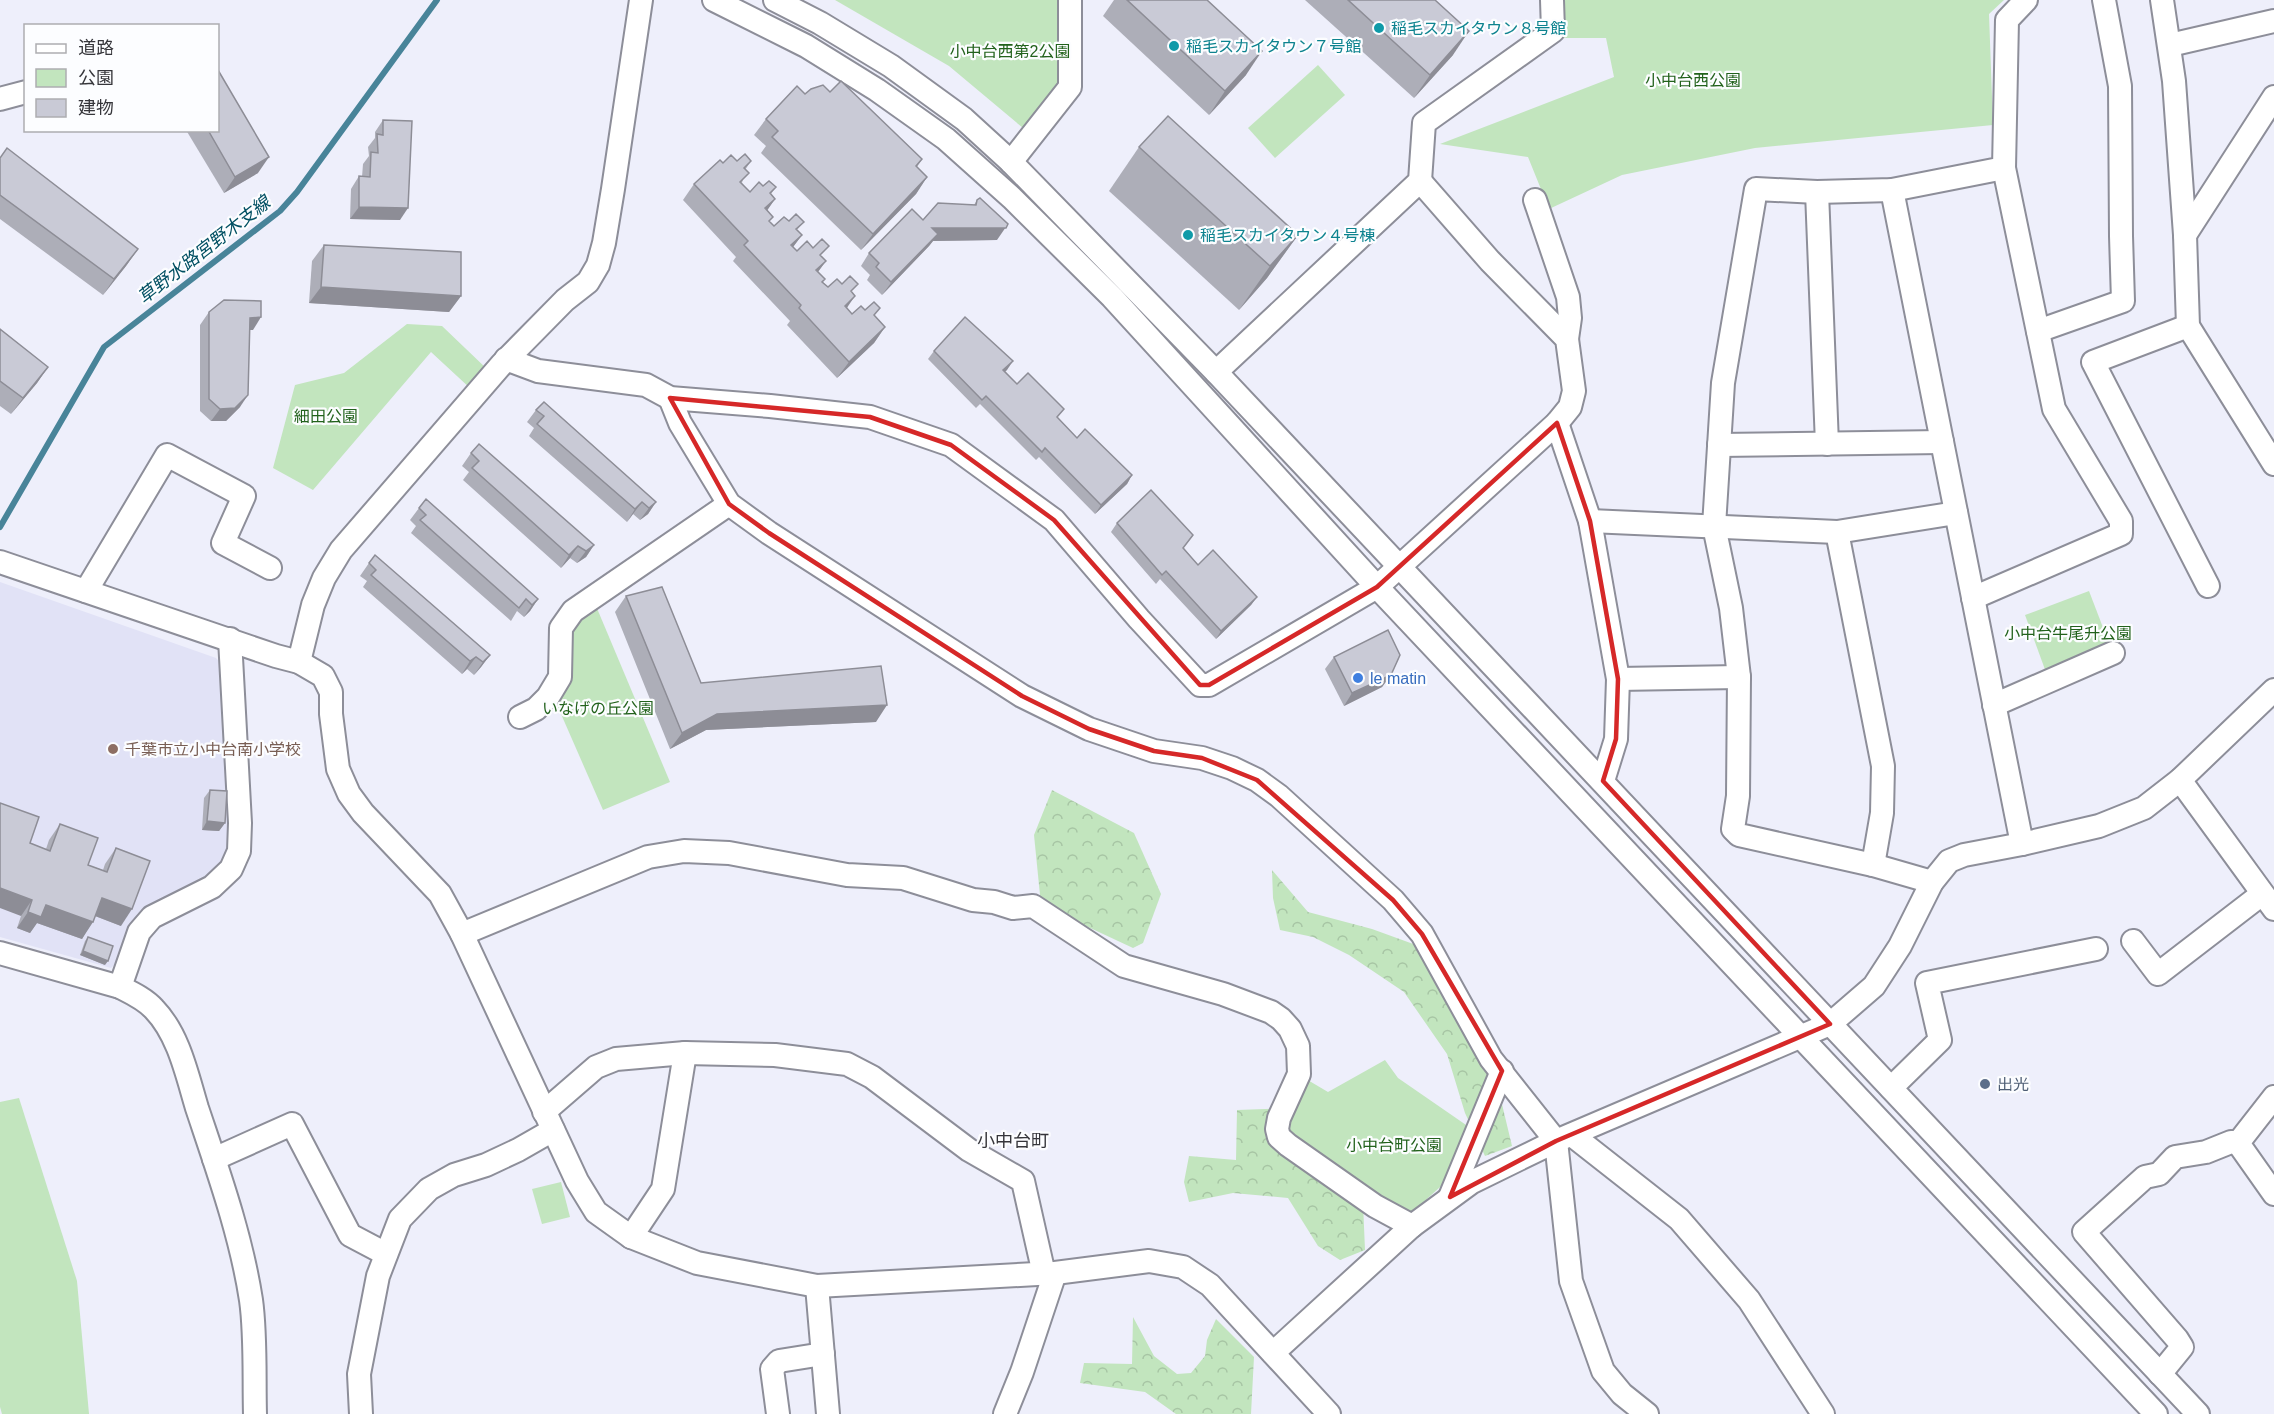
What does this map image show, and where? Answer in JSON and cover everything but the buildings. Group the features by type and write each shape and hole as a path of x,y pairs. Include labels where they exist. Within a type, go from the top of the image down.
{"street":[{"path":"299,662 314,605 324,578 341,550 506,359 565,300 588,282 598,265 613,189 641,0"},
{"path":"714,0 807,46 877,90 954,146 1012,198 1112,297 1377,587 2156,1414"},
{"path":"775,0 820,23 891,66 964,119 1011,162 1216,372 2198,1414"},
{"path":"1011,162 1070,87 1070,0"},
{"path":"1216,372 1420,181 1424,123 1553,32 1552,0"},
{"path":"1973,598 2121,534 2121,521 2054,409 2004,168 2007,20 2026,0"},
{"path":"2038,331 2123,302 2120,86 2104,0"},
{"path":"2162,0 2170,45 2185,235 2188,326 2274,464"},
{"path":"2170,45 2274,21"},
{"path":"0,99 24,93"},
{"path":"2185,235 2274,97"},
{"path":"1932,882 1873,865 1739,835 1733,829 1738,796 1739,677 1731,608 1714,526 1723,383 1756,189 1817,192 1892,190 2004,168"},
{"path":"1420,181 1490,261 1567,339"},
{"path":"1892,190 2022,844"},
{"path":"1817,192 1827,444"},
{"path":"506,359 538,371 646,385 670,398 870,417 951,445 1054,520 1139,620 1200,685 1209,685 1377,587 1557,423 1570,406 1574,391 1567,339 1570,318 1568,297 1535,200"},
{"path":"2188,326 2093,362 2208,586"},
{"path":"670,398 680,423 729,504 770,533 1022,696 1089,729 1154,751 1202,758 1232,768 1257,780 1279,796 1393,900 1422,934 1491,1059 1564,1138 1679,1219 1749,1300 1823,1414"},
{"path":"1557,423 1590,520 1618,679 1616,739 1602,781"},
{"path":"1719,445 1942,442"},
{"path":"86,591 167,456 244,496 223,543 270,568"},
{"path":"520,717 536,709 548,697 560,677 561,628 573,611 729,504"},
{"path":"1590,520 1837,532 1956,513"},
{"path":"1837,532 1883,766 1882,813 1873,865"},
{"path":"0,562 299,662 323,676 331,692 331,714 338,769 349,794 363,813 440,894 462,934 577,1181 596,1212 631,1238 696,1263 817,1286 1050,1273 1149,1261 1183,1267 1210,1285 1329,1414"},
{"path":"120,987 139,932 152,917 212,887 231,869 239,851 240,823 230,639"},
{"path":"1994,705 2113,653"},
{"path":"1618,679 1739,677"},
{"path":"1273,1353 1412,1226 1472,1182 1564,1138 1830,1024 1874,986 1900,946 1932,882 1949,861 1964,855 2099,826 2144,808 2180,780 2274,690"},
{"path":"2133,941 2158,974 2268,902 2180,780"},
{"path":"462,934 648,857 684,851 729,853 847,875 903,878 973,900 994,902 1013,908 1033,906 1124,966 1223,994 1271,1012 1281,1019 1290,1029 1298,1046 1299,1074 1279,1118 1277,1129 1279,1137 1375,1206 1412,1226"},
{"path":"1891,1088 1940,1040 1927,983 2096,949"},
{"path":"0,953 120,987 141,998 166,1024 177,1047 238,1238 251,1302 255,1414"},
{"path":"631,1238 663,1189 685,1053"},
{"path":"361,1414 359,1374 378,1276 400,1219 429,1189 454,1175 486,1165 518,1150 549,1121 596,1067 616,1059 685,1053 775,1055 847,1064 872,1077 969,1150 1023,1181 1050,1273 1022,1372 1005,1414"},
{"path":"1450,1197 1502,1071"},
{"path":"2238,1143 2273,1102"},
{"path":"214,1159 292,1124 350,1235 386,1254"},
{"path":"1564,1138 1570,1281 1603,1371 1623,1394 1647,1414"},
{"path":"2160,1374 2182,1347 2084,1232 2145,1177 2159,1174 2175,1157 2206,1152 2231,1142 2238,1143 2274,1194"},
{"path":"817,1286 828,1414"},
{"path":"778,1414 772,1369 779,1361 823,1354"}],"highlighted area":[{"path":"670,398 870,417 951,445 1054,520 1200,685 1209,685 1377,587 1557,423 1590,521 1618,679 1616,739 1603,781 1830,1024 1556,1141 1450,1197 1502,1071 1422,934 1393,900 1257,780 1202,758 1154,751 1089,729 1022,696 769,533 729,504"}],"shaded area":[{"name":"千葉市立小中台南小学校","path":"0,582 216,658 221,664 231,844 224,860 111,968 0,937"}],"green space":[{"name":"小中台西第2公園","path":"835,0 1062,0 1059,87 1023,128 949,66"},
{"name":"小中台西公園","path":"1563,0 2004,0 1989,14 1993,125 1755,148 1622,175 1549,209 1528,157 1440,144 1614,77 1606,38 1563,38"},
{"path":"1318,65 1345,95 1275,158 1248,128"},
{"name":"細田公園","path":"407,324 442,326 488,370 471,389 431,352 313,490 273,468 295,385 344,373"},
{"name":"小中台牛尾升公園","path":"2089,591 2112,651 2047,675 2025,615"},
{"name":"いなげの丘公園","path":"596,606 670,782 603,810 554,698 568,637 574,622"},
{"path":"1052,790 1134,833 1161,894 1143,943 1133,948 1041,905 1034,835"},
{"path":"1272,870 1308,912 1372,929 1416,945 1495,1075 1512,1146 1485,1156 1465,1113 1447,1054 1404,992 1349,955 1313,937 1280,930 1273,898"},
{"name":"小中台町公園","path":"1385,1060 1398,1078 1469,1127 1450,1178 1407,1217 1283,1132 1306,1079 1328,1092"},
{"path":"19,1098 77,1281 89,1414 2,1414 0,1407 0,1102"},
{"path":"1296,1108 1363,1203 1365,1250 1340,1260 1318,1246 1288,1198 1233,1193 1189,1202 1184,1182 1189,1156 1236,1160 1237,1110"},
{"path":"561,1182 570,1217 542,1224 532,1189"},
{"path":"1133,1317 1154,1356 1177,1374 1191,1373 1205,1356 1207,1340 1216,1319 1254,1357 1251,1414 1176,1414 1145,1392 1080,1383 1084,1363 1132,1364"}],"waterway":[{"name":"草野水路宮野木支線","path":"0,527 104,347 280,211 297,192 437,0"}],"place":[{"name":"稲毛スカイタウン８号館","path":"1379,28"},
{"name":"稲毛スカイタウン７号館","path":"1174,46"},
{"name":"稲毛スカイタウン４号棟","path":"1188,235"},
{"name":"le matin","path":"1358,678"},
{"name":"千葉市立小中台南小学校","path":"113,749"},
{"name":"出光","path":"1985,1084"}],"district":[{"name":"小中台町","path":"1013,1141"}]}
